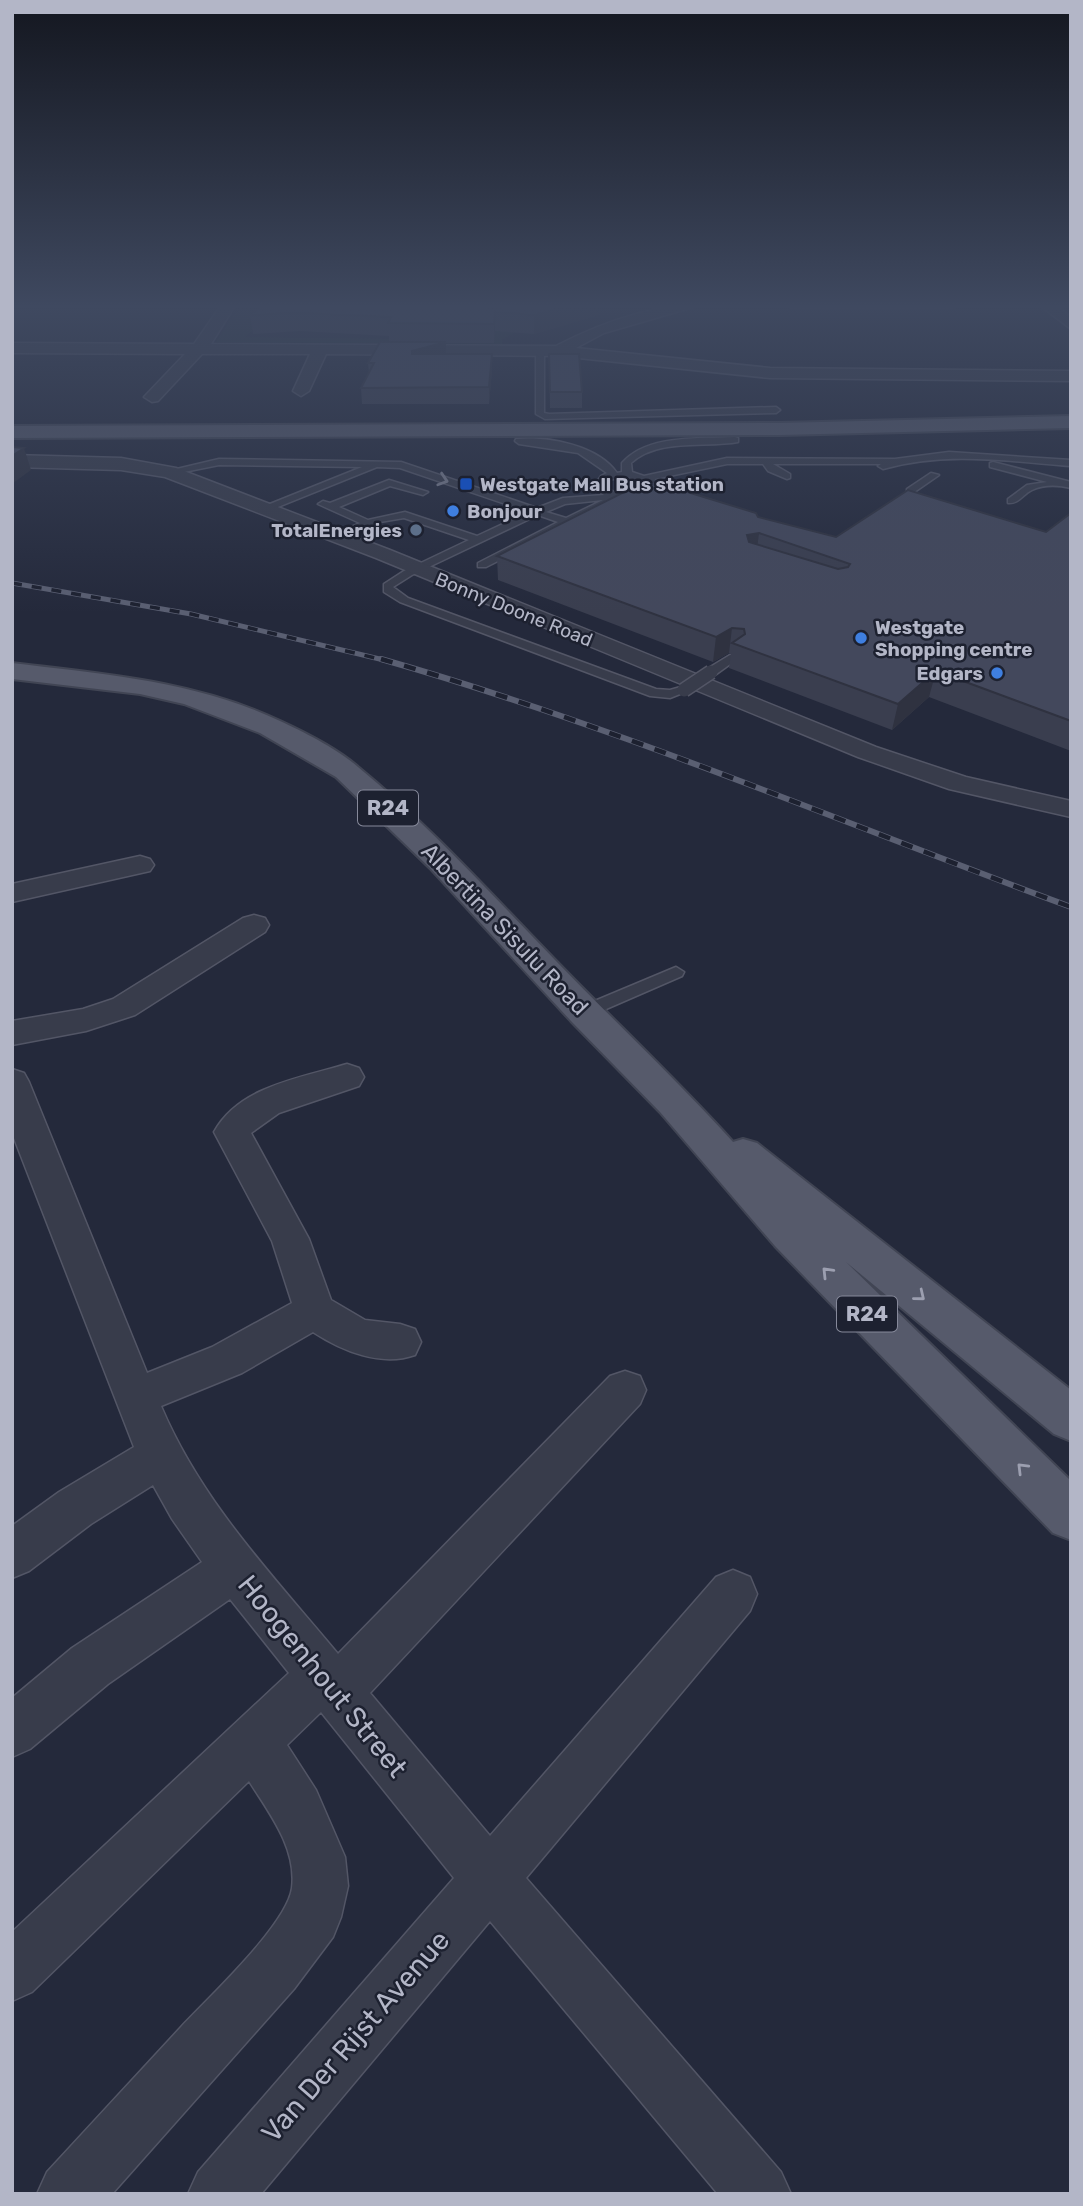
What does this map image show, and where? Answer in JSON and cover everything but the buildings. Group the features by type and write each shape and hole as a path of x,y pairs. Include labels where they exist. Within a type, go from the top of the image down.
{"main road":[{"path":"12,432 780,429 1071,422"},
{"path":"12,445 951,440 1071,436"},
{"name":"Albertina Sisulu Road","path":"12,671 140,686 192,698 270,727 346,771 388,808 674,1102 790,1234 1071,1516"},
{"name":"Albertina Sisulu Road","path":"674,1102 799,1198 1071,1419"}],"street":[{"name":"Bonny Doone Road","path":"12,461 121,464 169,472 417,569 867,752 958,783 1071,799"},
{"name":"Bonny Doone Road","path":"1009,792 1071,809"},
{"path":"12,892 140,864"},
{"path":"12,1033 86,1020 124,1007 254,925"},
{"path":"346,1077 272,1102 245,1116 232,1132 290,1239 315,1311 330,1323 369,1340 400,1342"},
{"name":"Hoogenhout Street","path":"17,1111 160,1456 188,1504 234,1568 490,1879 759,2194"},
{"path":"136,1398 227,1360 315,1311"},
{"path":"12,1972 253,1740 330,1683 625,1390"},
{"path":"12,1555 75,1508 160,1456"},
{"path":"12,1731 90,1666 234,1568"},
{"name":"Van Der Rijst Avenue","path":"220,2194 733,1594"},
{"path":"69,2194 274,1969 313,1917 320,1886 318,1857 297,1809 253,1740"}],"lane":[{"path":"540,407 540,414 548,417 776,410"},
{"path":"627,474 626,461 637,453 669,445 735,440"},
{"path":"519,441 581,450 601,460 612,472 612,476"},
{"path":"647,478 699,465 766,460 894,461 939,456 1071,463"},
{"path":"939,456 986,464 1067,484"},
{"path":"766,460 771,469 787,475"},
{"path":"880,468 894,461"},
{"path":"169,472 219,462 427,464 452,471"},
{"path":"1058,462 1067,484"},
{"path":"263,510 378,464"},
{"path":"401,465 544,507 563,501 642,495 673,477 678,469"},
{"path":"699,465 719,474"},
{"path":"654,488 652,481 647,478 627,474 612,476 562,495 544,507 388,586 391,593 654,694 670,695 684,690 734,657"},
{"path":"910,491 934,475"},
{"path":"599,482 605,492 626,497"},
{"path":"330,507 389,483 423,492"},
{"path":"1011,501 1030,486 1067,484"},
{"path":"300,495 368,523"},
{"path":"482,565 602,503 626,497"},
{"path":"537,498 544,507 564,521"},
{"path":"337,537 368,523 395,515 410,515 478,540"},
{"path":"584,1012 676,972"}],"railway":[{"path":"12,583 191,614 387,661"},
{"path":"381,659 387,661"},
{"path":"387,661 469,685 643,745 1071,907"}],"place":[{"name":"Westgate Mall Bus station","path":"466,484"},
{"name":"Bonjour","path":"453,511"},
{"name":"TotalEnergies","path":"416,530"},
{"name":"Westgate Shopping centre","path":"861,638"},
{"name":"Edgars","path":"997,673"}]}
